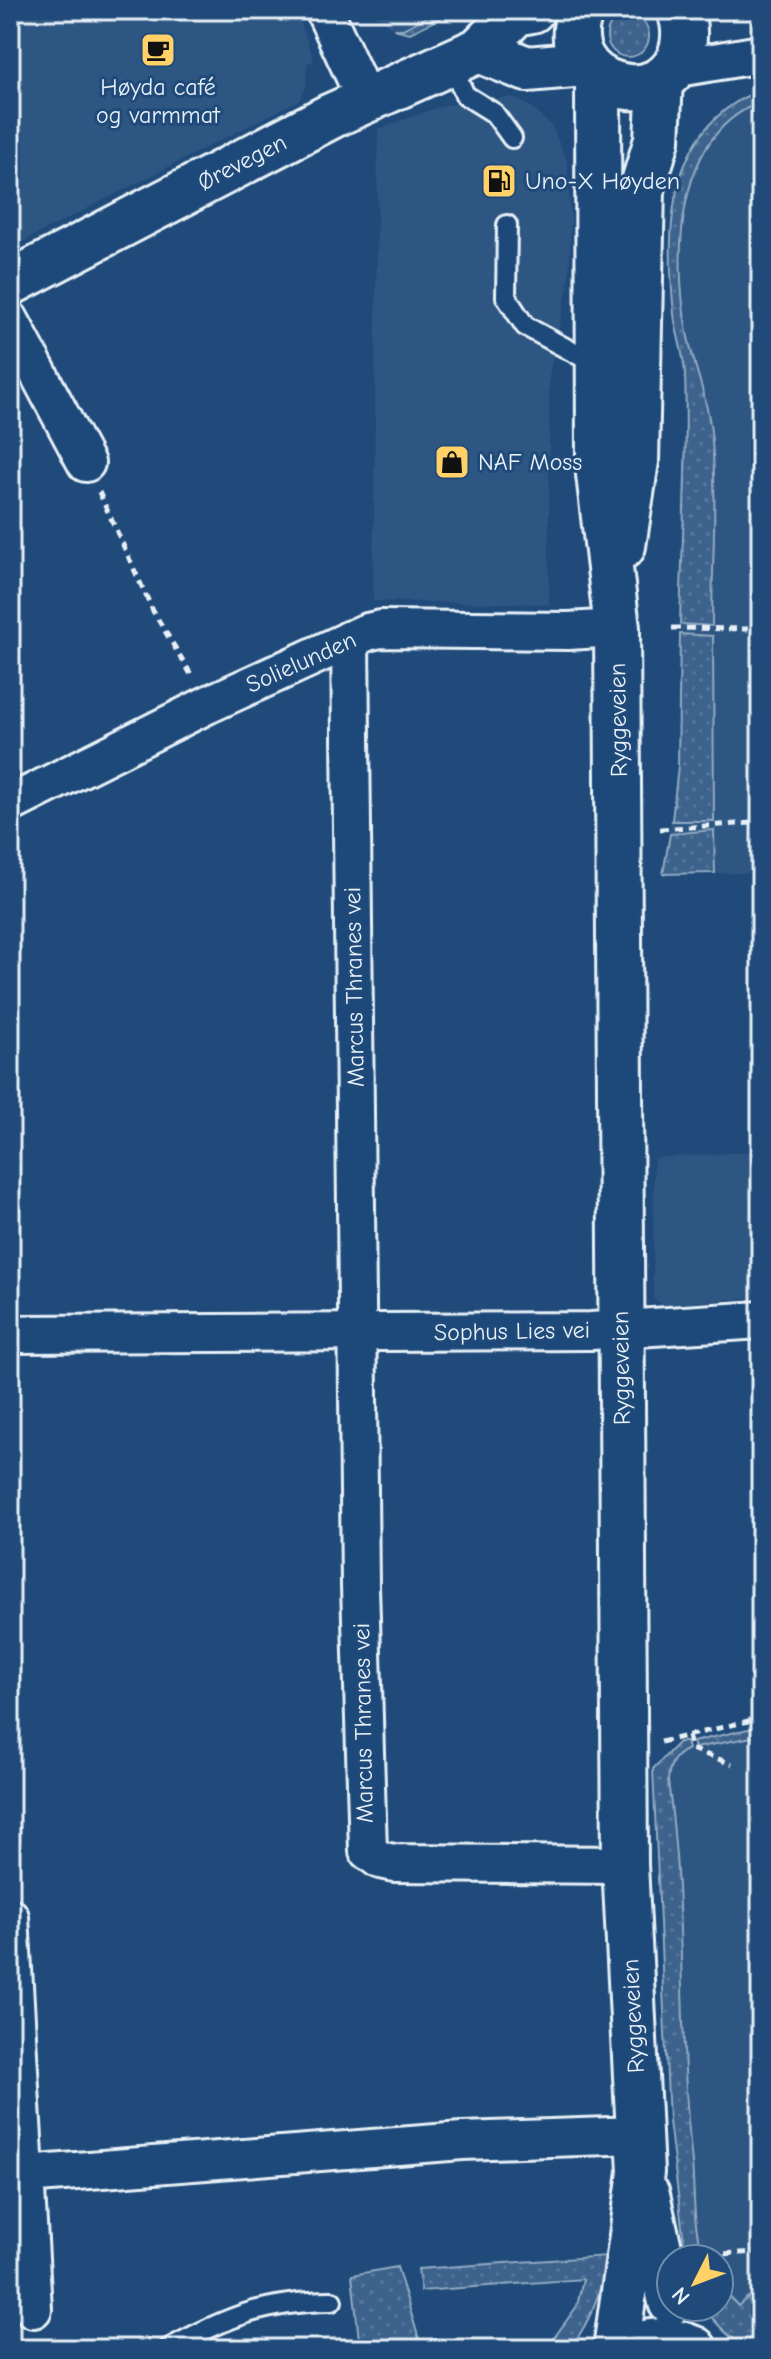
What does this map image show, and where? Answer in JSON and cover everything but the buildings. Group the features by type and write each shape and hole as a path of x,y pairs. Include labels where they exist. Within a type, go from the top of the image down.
{"main road":[{"name":"Ørevegen","path":"10,283 365,99 464,56 516,13 532,10"},
{"name":"Ryggeveien","path":"581,10 576,31 577,48 592,71 599,474 616,614 625,1865 640,2154 616,2349"},
{"name":"Ryggeveien","path":"616,614 636,461 641,198 657,140 666,74 682,53 685,34 679,10"},
{"path":"464,56 527,69 592,71 628,88 666,74"},
{"name":"Ryggeveien","path":"640,2154 660,2243"},
{"name":"Ryggeveien","path":"681,2323 694,2349"},
{"path":"625,2349 646,2341 674,2341 694,2349"}],"street":[{"path":"324,10 365,99"},
{"path":"666,74 761,54"},
{"path":"10,320 86,463"},
{"name":"Solielunden","path":"10,804 207,705 350,639 381,629 568,631 616,614"},
{"name":"Marcus Thranes vei","path":"350,639 361,1601 368,1851 380,1860 394,1863 625,1865"},
{"name":"Sophus Lies vei","path":"359,1334 621,1329 761,1320"},
{"path":"10,1334 359,1334"},
{"path":"10,1917 33,2309"},
{"path":"25,2175 462,2141 640,2154"}],"lane":[{"path":"464,56 465,95 494,113 512,138"},
{"path":"507,225 506,297 525,326 597,365"},
{"path":"168,2349 206,2328 266,2305 332,2301"}],"path":[{"path":"86,463 153,611 207,705"},
{"path":"672,628 748,629"},
{"path":"660,829 752,823"},
{"path":"659,1743 761,1718"},
{"path":"688,1736 691,1749 732,1764"},
{"path":"735,2253 761,2252"}],"shaded area":[{"path":"10,10 296,10 314,60 307,64 306,88 299,100 10,248"},
{"path":"368,10 440,10 403,29 394,29"},
{"path":"440,10 457,10 410,33 394,29 403,29"},
{"path":"628,15 643,21 649,36 643,51 628,57 613,51 607,36 613,21"},
{"path":"761,90 761,873 663,874 678,766 685,373 674,317 671,249 675,197 682,169 698,136 738,99"},
{"path":"761,90 761,102 733,118 711,141 696,169 686,200 681,268 683,302 709,419 714,528 712,626 680,624 686,405 684,366 671,281 673,214 679,183 690,154 706,128 730,106"},
{"path":"512,97 531,107 552,127 567,161 571,221 569,281 549,376 549,604 373,601 378,129 445,105"},
{"path":"680,634 713,636 714,821 672,821 678,766"},
{"path":"714,830 715,873 663,874 670,834"},
{"path":"761,1151 761,1297 663,1305 653,1298 654,1158"},
{"path":"761,1726 761,1735 695,1748 693,1742"},
{"path":"761,1735 761,2349 753,2349 725,2333 717,2323 735,2323 735,2243 684,2243 669,2121 653,1769 679,1742 686,1742 688,1749"},
{"path":"679,1742 686,1742 688,1749 673,1762 668,1781 677,1876 688,2116 700,2243 684,2243 669,2121 653,1769"},
{"path":"607,2256 594,2305 584,2328 569,2349 546,2349 577,2306 583,2279 421,2291 418,2269"},
{"path":"397,2267 422,2349 360,2349 352,2275"},
{"path":"748,2297 761,2312 761,2349 744,2345 717,2323 735,2323 735,2303 738,2306"}],"place":[{"name":"Høyda café og varmmat","path":"158,50"},
{"name":"Uno-X Høyden","path":"499,181"},
{"name":"NAF Moss","path":"452,462"}]}
